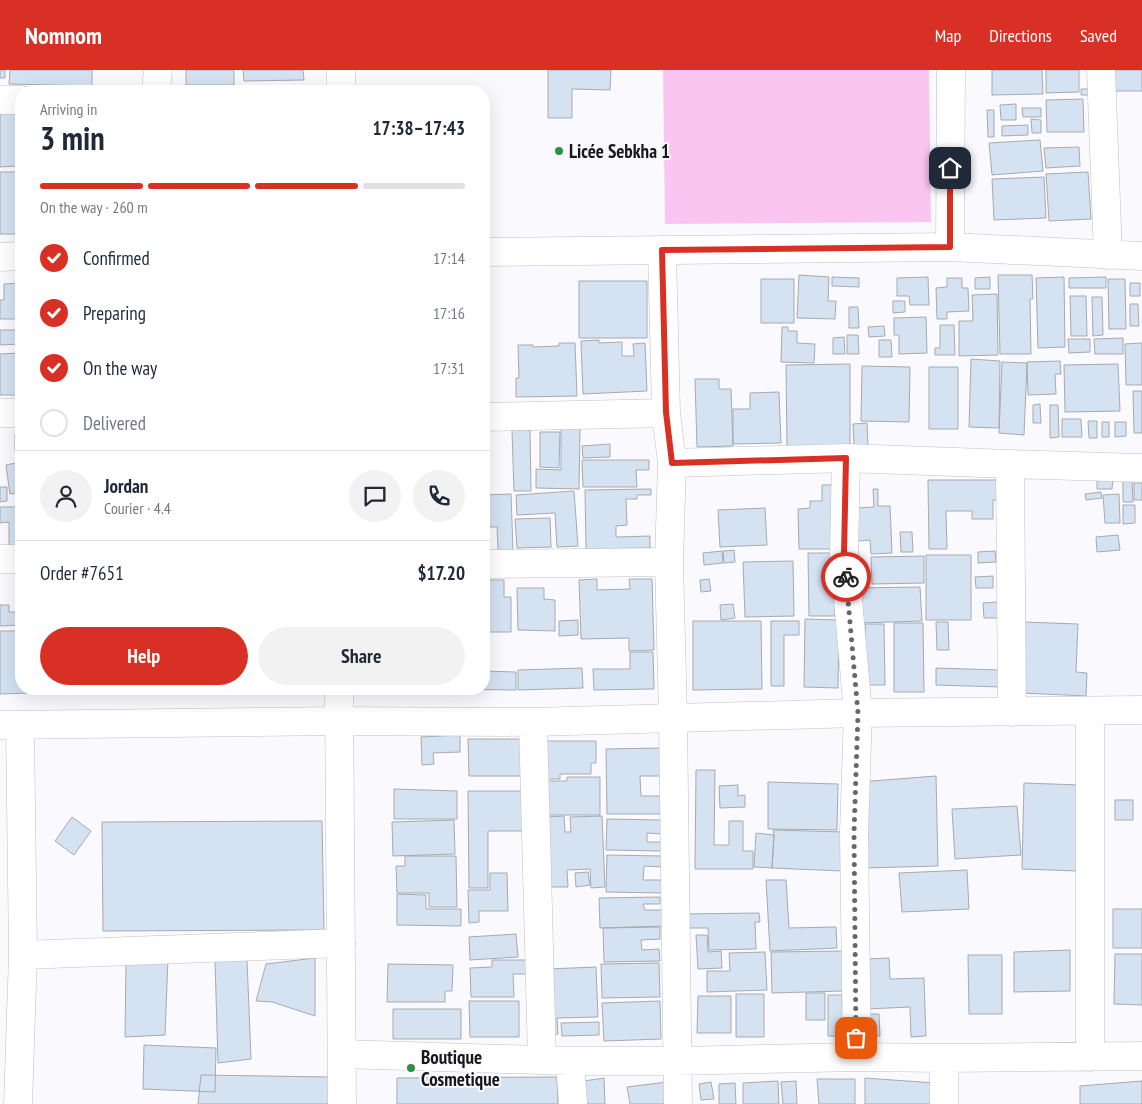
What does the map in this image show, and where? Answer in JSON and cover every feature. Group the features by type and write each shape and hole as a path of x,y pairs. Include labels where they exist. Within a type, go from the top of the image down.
{"street":[{"path":"157,85 158,70"},
{"path":"340,70 341,85"},
{"path":"950,247 951,70"},
{"path":"1101,70 1108,255"},
{"path":"0,100 15,100"},
{"path":"490,252 950,247 1142,256"},
{"path":"662,250 666,412 672,463 669,562 678,1104"},
{"path":"0,257 15,256"},
{"path":"490,417 666,412"},
{"path":"0,413 15,413"},
{"path":"672,463 846,458 1142,468"},
{"path":"846,458 844,554 858,713 854,833 857,1057"},
{"path":"1010,464 1012,712"},
{"path":"0,560 15,559"},
{"path":"490,564 669,562"},
{"path":"339,695 342,1104"},
{"path":"18,1104 23,955 10,725 533,722 858,713 1142,710"},
{"path":"1090,711 1090,1057"},
{"path":"533,722 542,1060"},
{"path":"23,955 341,942"},
{"path":"342,1054 570,1061 1142,1056"},
{"path":"944,1058 944,1104"},
{"path":"570,1061 573,1104"}],"shaded area":[{"path":"663,70 929,70 931,222 665,224"}],"building":[{"path":"0,70 5,70 5,78 0,78"},
{"path":"10,70 92,70 92,85 9,84"},
{"path":"186,70 234,70 234,85 186,85"},
{"path":"243,70 303,70 304,80 244,81"},
{"path":"548,70 611,70 610,90 572,89 572,118 548,118"},
{"path":"992,70 1042,70 1043,94 992,95"},
{"path":"1046,70 1079,70 1079,92 1046,93"},
{"path":"1107,70 1142,70 1142,91 1107,91"},
{"path":"1081,89 1091,89 1091,95 1081,95"},
{"path":"1083,99 1084,132 1047,132 1046,100"},
{"path":"1016,104 1016,120 1001,120 1000,105"},
{"path":"0,107 15,112 15,166 0,167"},
{"path":"1022,108 1041,108 1041,117 1023,117"},
{"path":"987,110 994,110 994,137 988,137"},
{"path":"1031,119 1041,120 1041,133 1032,133"},
{"path":"1028,125 1028,135 1002,136 1002,126"},
{"path":"1040,140 1043,171 992,175 989,143"},
{"path":"1079,147 1080,166 1046,168 1044,148"},
{"path":"0,172 15,172 15,234 0,234"},
{"path":"1088,172 1091,219 1049,221 1046,174"},
{"path":"1044,177 1046,218 994,220 992,179"},
{"path":"799,275 829,277 828,301 836,301 835,319 797,318"},
{"path":"998,275 1032,275 1033,299 1030,299 1031,354 1000,354"},
{"path":"832,277 859,278 859,287 832,286"},
{"path":"928,277 929,305 910,305 909,296 897,296 897,278"},
{"path":"990,277 990,289 975,289 975,278"},
{"path":"1064,277 1065,347 1038,348 1036,278"},
{"path":"1106,277 1106,288 1069,288 1069,278"},
{"path":"947,278 962,278 962,288 968,288 969,311 947,312 947,319 937,319 936,288 947,287"},
{"path":"761,279 794,279 794,323 761,323"},
{"path":"1108,279 1125,279 1126,329 1109,329"},
{"path":"579,281 647,281 647,338 579,338"},
{"path":"15,283 15,319 0,319 0,300 4,300 4,284"},
{"path":"1130,283 1140,283 1140,296 1130,296"},
{"path":"997,294 998,355 959,356 959,321 973,321 972,295"},
{"path":"1070,296 1086,296 1087,336 1071,336"},
{"path":"1092,297 1102,297 1103,335 1093,336"},
{"path":"893,301 905,301 905,312 893,313"},
{"path":"1130,304 1138,304 1139,326 1130,326"},
{"path":"849,307 858,307 859,328 849,328"},
{"path":"926,317 927,353 899,354 899,335 894,335 894,318"},
{"path":"940,325 954,325 955,355 935,355 935,348 940,348"},
{"path":"884,326 885,336 869,337 868,327"},
{"path":"782,327 788,327 788,331 797,331 797,343 815,344 814,363 781,362"},
{"path":"0,330 15,330 15,344 0,345"},
{"path":"847,335 858,335 859,354 847,354"},
{"path":"844,337 845,354 833,354 833,338"},
{"path":"1123,338 1123,354 1095,354 1094,339"},
{"path":"1068,339 1090,339 1090,352 1069,353"},
{"path":"599,340 599,343 622,342 622,356 634,356 633,344 645,343 647,391 583,394 581,341"},
{"path":"879,340 891,340 892,357 879,357"},
{"path":"559,343 575,343 577,396 516,397 516,378 519,378 518,345 533,345 533,347 559,346"},
{"path":"1142,343 1142,385 1126,385 1125,344"},
{"path":"15,353 15,395 0,395 0,354"},
{"path":"971,359 1000,361 999,428 969,427"},
{"path":"1060,361 1061,374 1055,374 1056,394 1028,395 1027,362"},
{"path":"1002,362 1027,363 1024,435 999,433"},
{"path":"850,364 850,447 787,447 786,365"},
{"path":"1118,364 1120,411 1065,412 1064,365"},
{"path":"862,366 910,367 909,422 861,421"},
{"path":"929,367 958,367 958,429 929,429"},
{"path":"695,379 719,379 719,389 731,389 733,446 697,447"},
{"path":"1133,391 1142,391 1142,433 1134,433"},
{"path":"779,392 781,443 733,444 733,409 750,409 750,393"},
{"path":"1040,404 1041,423 1033,423 1033,405"},
{"path":"1050,405 1058,405 1059,437 1050,438"},
{"path":"1062,419 1081,419 1082,437 1062,437"},
{"path":"1088,421 1097,421 1097,438 1089,438"},
{"path":"1102,422 1109,422 1109,437 1102,437"},
{"path":"1115,422 1126,422 1126,436 1115,437"},
{"path":"867,423 868,446 854,446 853,424"},
{"path":"561,427 580,427 579,489 536,488 536,469 561,470"},
{"path":"512,430 530,430 531,491 514,491"},
{"path":"540,432 560,432 559,468 540,467"},
{"path":"610,444 610,457 583,458 582,446"},
{"path":"582,460 649,460 649,470 636,470 637,487 583,487"},
{"path":"15,463 15,493 10,494 6,465"},
{"path":"1097,476 1113,477 1112,489 1097,489"},
{"path":"928,480 1000,480 1000,500 993,500 993,519 972,519 972,511 946,511 947,549 929,549"},
{"path":"1123,480 1132,480 1133,502 1123,502"},
{"path":"1134,483 1142,483 1142,500 1134,500"},
{"path":"822,485 835,485 836,549 799,549 798,509 810,508 810,501 822,501"},
{"path":"0,487 7,487 7,501 0,502"},
{"path":"651,489 651,495 637,495 637,499 626,499 627,525 616,526 616,537 650,536 650,548 586,549 585,490"},
{"path":"873,489 878,489 878,506 890,506 892,553 871,554 870,540 858,541 857,508 874,507"},
{"path":"574,491 578,546 557,547 555,513 517,515 516,495"},
{"path":"1101,492 1102,498 1086,500 1085,494"},
{"path":"511,494 513,550 498,550 497,527 490,527 490,495"},
{"path":"1119,494 1120,523 1105,523 1103,495"},
{"path":"1123,505 1135,505 1135,523 1123,524"},
{"path":"0,507 15,507 15,547 9,547 9,522 0,523"},
{"path":"765,508 767,545 720,547 718,510"},
{"path":"550,518 551,547 517,548 515,519"},
{"path":"900,532 912,532 913,552 901,552"},
{"path":"1118,535 1120,550 1097,552 1096,537"},
{"path":"734,550 735,562 724,563 723,551"},
{"path":"722,551 723,563 704,565 703,553"},
{"path":"995,551 996,562 978,563 978,552"},
{"path":"808,553 834,553 835,616 809,616"},
{"path":"926,555 971,555 971,620 926,620"},
{"path":"924,556 924,583 872,584 871,557"},
{"path":"793,561 794,616 745,617 743,562"},
{"path":"993,576 993,588 976,588 975,577"},
{"path":"597,579 597,590 630,589 629,579 652,579 654,650 629,651 629,638 581,639 579,580"},
{"path":"709,579 711,591 701,592 700,580"},
{"path":"490,580 504,580 504,597 511,597 511,632 490,632"},
{"path":"920,587 922,621 860,623 855,588"},
{"path":"517,588 544,588 544,599 555,600 555,631 518,630"},
{"path":"998,602 999,618 984,618 983,603"},
{"path":"733,604 735,618 721,620 720,605"},
{"path":"0,605 9,605 9,612 15,612 15,625 0,626"},
{"path":"805,619 839,620 838,688 804,687"},
{"path":"578,620 578,635 559,636 559,621"},
{"path":"693,621 761,621 762,689 693,690"},
{"path":"771,621 799,621 799,635 784,635 784,686 771,686"},
{"path":"936,622 948,622 949,650 937,650"},
{"path":"1023,622 1078,624 1076,672 1087,673 1086,696 1021,693"},
{"path":"894,623 923,623 924,692 894,692"},
{"path":"865,624 884,624 885,685 866,685"},
{"path":"0,631 15,631 15,694 0,694"},
{"path":"630,652 653,652 654,689 594,690 593,669 630,669"},
{"path":"582,668 583,688 518,690 518,670"},
{"path":"936,668 1000,670 999,687 936,685"},
{"path":"490,671 516,672 516,690 490,690"},
{"path":"460,735 460,752 433,753 434,764 422,765 421,737"},
{"path":"468,739 522,739 523,776 469,776"},
{"path":"538,741 596,741 596,763 591,763 591,774 560,774 560,779 539,779"},
{"path":"661,748 662,776 640,776 641,796 662,796 662,814 607,814 606,749"},
{"path":"696,770 715,770 714,845 729,845 729,821 743,821 743,851 753,851 753,869 695,869"},
{"path":"936,776 938,866 862,868 859,782"},
{"path":"567,777 600,777 600,815 542,815 542,781 567,781"},
{"path":"768,782 838,784 837,830 768,829"},
{"path":"1024,783 1079,785 1077,871 1022,869"},
{"path":"738,785 738,796 745,795 745,807 720,808 719,786"},
{"path":"394,789 457,791 457,819 394,819"},
{"path":"468,791 522,791 523,831 488,831 488,888 469,888"},
{"path":"1115,800 1133,800 1133,820 1115,820"},
{"path":"1017,806 1021,855 955,859 952,809"},
{"path":"564,816 565,832 571,832 570,817 602,816 605,887 591,888 590,869 567,870 568,887 549,887 546,817"},
{"path":"72,817 91,831 74,855 55,841"},
{"path":"607,819 662,820 662,834 647,833 647,842 662,842 662,851 606,850"},
{"path":"454,820 455,854 393,856 392,822"},
{"path":"322,821 324,930 103,931 102,822"},
{"path":"773,830 843,832 842,871 772,868"},
{"path":"756,833 774,835 772,868 754,867"},
{"path":"607,855 662,856 662,867 644,866 643,880 662,880 662,893 606,892"},
{"path":"405,856 456,856 457,907 429,907 429,893 397,893 396,866 405,866"},
{"path":"967,870 969,909 902,912 899,873"},
{"path":"588,872 590,885 576,887 575,873"},
{"path":"490,873 507,873 508,911 479,911 479,922 469,923 468,890 490,890"},
{"path":"766,880 786,880 789,928 836,927 837,948 770,951"},
{"path":"397,894 426,895 426,909 461,909 461,926 397,925"},
{"path":"660,897 660,904 643,904 645,910 662,910 663,926 600,928 599,898"},
{"path":"1113,909 1142,909 1142,948 1113,948"},
{"path":"759,913 760,922 755,922 756,949 709,950 708,928 684,928 684,914"},
{"path":"660,927 660,939 641,940 642,950 659,949 660,961 604,962 603,928"},
{"path":"516,934 518,957 470,960 469,937"},
{"path":"696,935 707,935 708,952 721,951 722,968 698,969"},
{"path":"1070,950 1070,991 1014,992 1014,952"},
{"path":"843,951 843,991 772,993 771,952"},
{"path":"765,952 767,990 707,992 707,971 730,971 729,953"},
{"path":"1115,954 1142,954 1142,1005 1114,1004"},
{"path":"968,955 1002,955 1002,1014 969,1014"},
{"path":"315,958 315,1016 272,1002 256,1001 266,964"},
{"path":"889,958 890,979 924,978 926,1036 911,1037 910,1007 866,1009 863,959"},
{"path":"168,959 165,1035 125,1037 126,962"},
{"path":"247,960 251,1059 218,1063 215,961"},
{"path":"492,960 526,960 527,974 513,974 514,997 471,997 470,968 492,967"},
{"path":"659,963 660,997 602,998 601,964"},
{"path":"388,964 453,965 452,991 445,991 445,1002 387,1002"},
{"path":"596,967 598,1017 557,1018 558,1034 551,1035 548,969"},
{"path":"806,993 825,993 825,1020 806,1020"},
{"path":"736,994 764,994 764,1037 736,1037"},
{"path":"828,995 842,995 843,1036 828,1036"},
{"path":"698,996 731,996 731,1033 697,1033"},
{"path":"469,1001 519,1001 519,1037 470,1037"},
{"path":"660,1001 661,1039 604,1041 602,1003"},
{"path":"393,1009 461,1009 461,1039 393,1039"},
{"path":"866,1014 879,1014 880,1036 867,1036"},
{"path":"599,1022 599,1035 562,1036 561,1023"},
{"path":"144,1045 216,1048 215,1092 143,1089"},
{"path":"201,1075 330,1077 329,1104 198,1104"},
{"path":"557,1077 558,1104 397,1104 397,1078"},
{"path":"604,1078 605,1104 584,1104 584,1081"},
{"path":"865,1078 935,1083 933,1104 865,1104"},
{"path":"817,1079 855,1079 855,1104 819,1104"},
{"path":"778,1081 779,1104 743,1104 743,1083"},
{"path":"796,1081 797,1104 783,1104 781,1082"},
{"path":"1142,1081 1142,1104 1080,1104 1080,1086"},
{"path":"667,1082 666,1104 630,1104 627,1087"},
{"path":"711,1082 714,1099 701,1100 699,1084"},
{"path":"735,1083 736,1104 719,1104 719,1084"}],"way so far":[{"path":"846,577 858,713 854,833 856,1038"}],"place":[{"name":"Licée Sebkha 1","path":"559,151"},
{"name":"Boutique Cosmetique","path":"411,1068"}],"route":[{"path":"846,577 844,554 846,458 672,463 666,412 662,250 950,247 950,168"}]}
